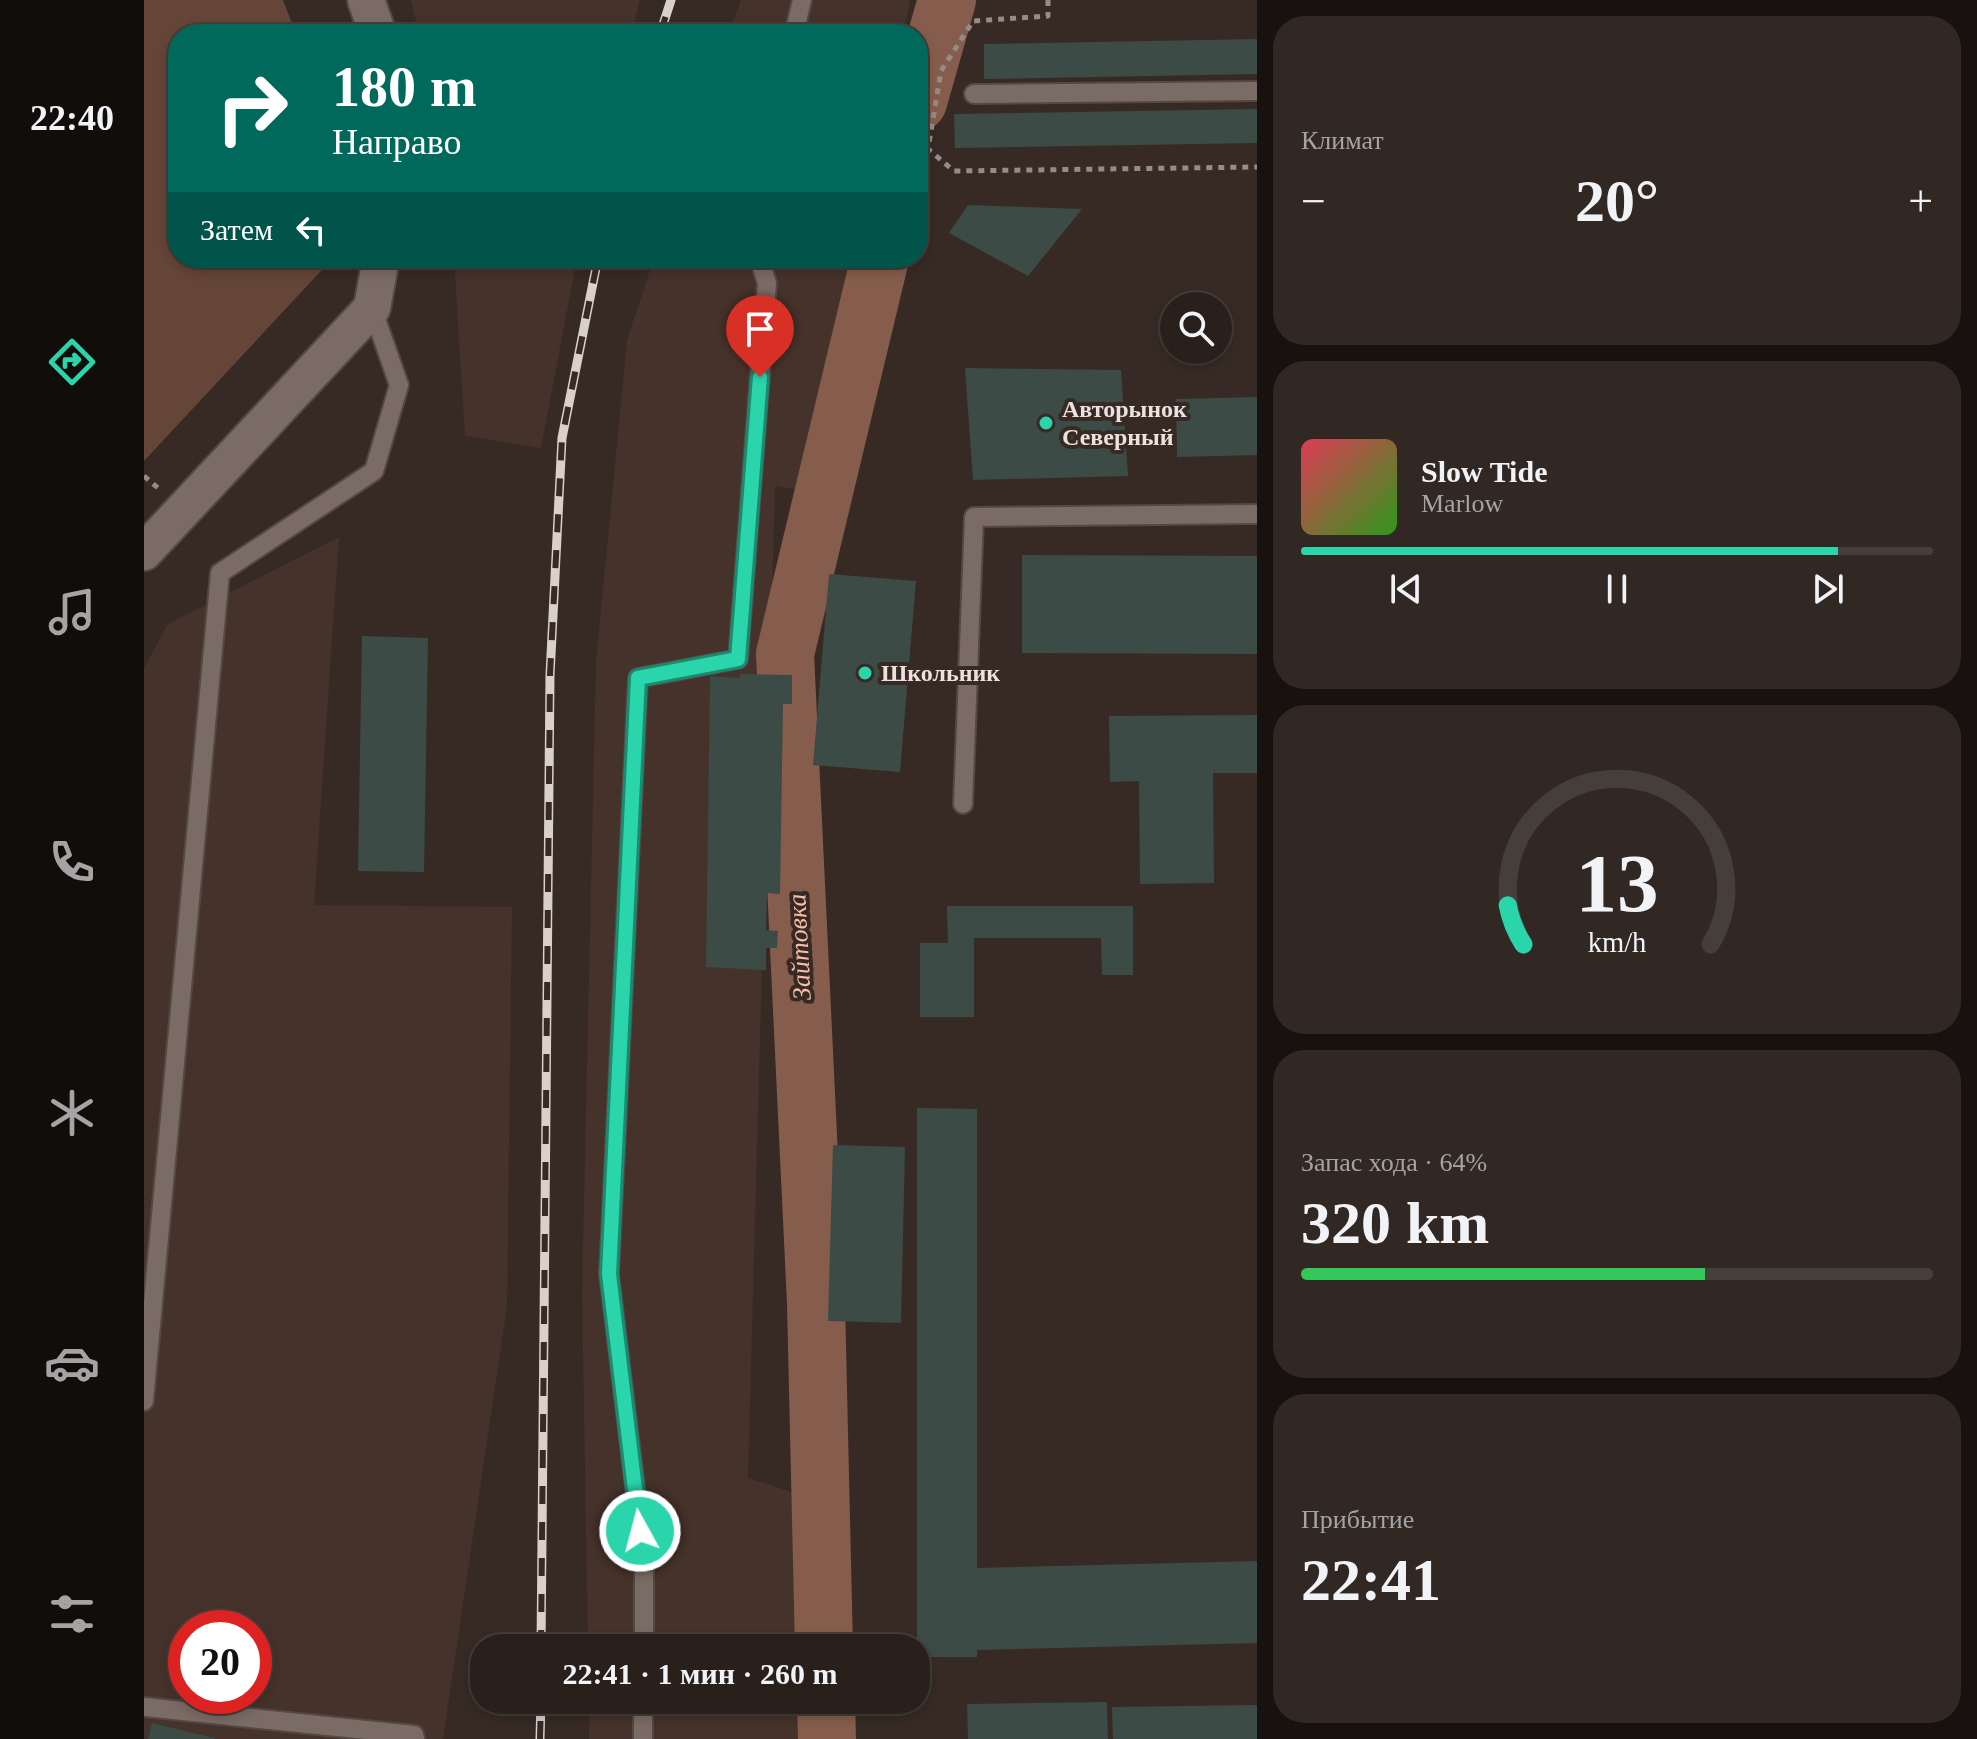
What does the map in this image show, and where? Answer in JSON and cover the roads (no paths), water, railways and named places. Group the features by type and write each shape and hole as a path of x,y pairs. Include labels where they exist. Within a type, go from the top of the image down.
{"street":[{"path":"366,0 374,24"},
{"path":"144,552 372,308 379,268"}],"lane":[{"path":"796,24 802,0"},
{"path":"974,94 1257,91"},
{"path":"644,1634 644,1560 609,1274 638,678 738,659 767,283 762,268"},
{"path":"144,1401 220,573 374,471 399,385 372,308"},
{"path":"963,804 974,517 1257,514"},
{"path":"144,1707 414,1735 415,1739"},
{"path":"643,1714 643,1739"}],"waterway":[{"name":"Зайтовка","path":"928,67 947,0"},
{"name":"Зайтовка","path":"824,1634 816,1303 785,654 878,268"},
{"name":"Зайтовка","path":"826,1714 827,1739"}],"railway":[{"path":"663,24 671,0"},
{"path":"541,1634 550,675 562,438 596,268"},
{"path":"540,1739 541,1714"}],"place":[{"name":"Авторынок Северный","path":"1046,423"},
{"name":"Школьник","path":"865,673"}]}
